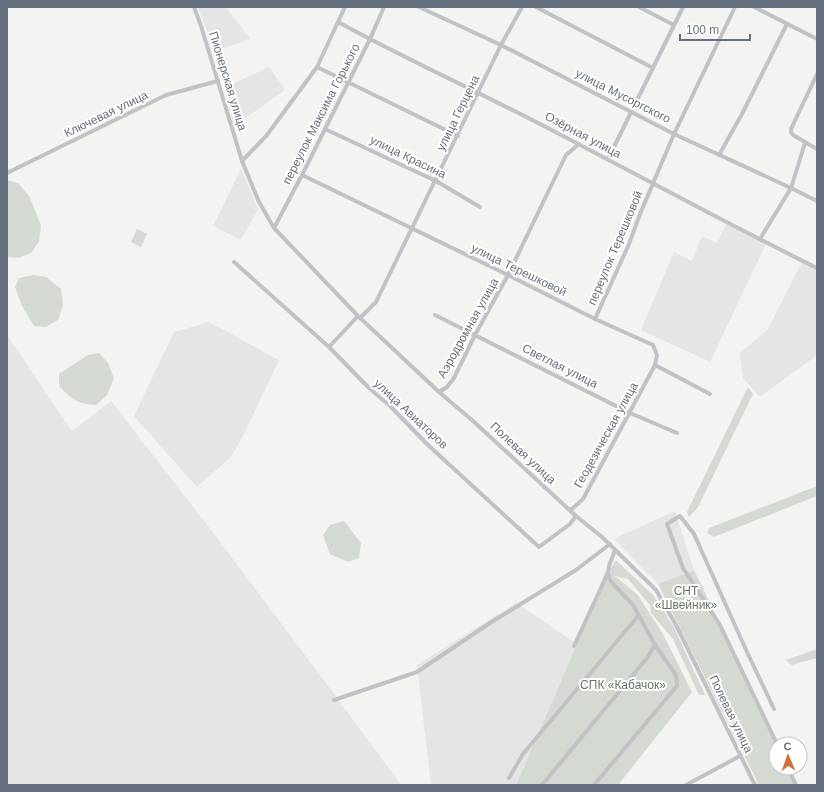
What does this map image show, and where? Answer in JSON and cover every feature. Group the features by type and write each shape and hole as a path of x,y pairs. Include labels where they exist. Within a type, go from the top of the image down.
{"street":[{"name":"Пионерская улица","path":"194,7 202,26 242,161"},
{"path":"242,161 267,135 317,67 345,7"},
{"name":"переулок Максима Горького","path":"274,228 370,39 384,7"},
{"name":"улица Мусоргского","path":"420,7 501,45 674,134 791,188 817,202"},
{"name":"улица Герцена","path":"329,347 376,302 479,93 501,45 522,7"},
{"path":"536,7 653,68"},
{"path":"639,7 674,25"},
{"path":"608,159 683,7"},
{"name":"переулок Терешковой","path":"595,319 629,244 652,184 674,134 735,7"},
{"path":"754,7 817,39"},
{"name":"Озёрная улица","path":"338,22 579,144 652,184 817,268"},
{"path":"719,154 742,114 787,24"},
{"path":"317,67 458,136"},
{"path":"817,74 791,129 793,136 817,148"},
{"name":"Ключевая улица","path":"7,173 166,95 218,81"},
{"name":"улица Красина","path":"325,128 436,181 480,207"},
{"path":"760,239 791,188 806,143"},
{"name":"Аэродромная улица","path":"440,392 447,387 454,378 475,334 508,274 566,155 579,144"},
{"name":"Полевая улица","path":"242,161 259,202 274,228 359,317 576,516 610,544 656,590 676,625 755,785"},
{"name":"улица Терешковой","path":"302,175 508,274 595,319 653,345 657,355 655,365"},
{"name":"улица Авиаторов","path":"234,262 329,347 428,445 539,547 570,524 576,516"},
{"name":"Светлая улица","path":"435,315 630,413 677,433"},
{"path":"655,365 710,394"},
{"name":"Геодезическая улица","path":"570,509 572,509 582,499 655,365"},
{"path":"773,736 720,625 684,568 667,524 680,516 694,534 746,652 774,709"},
{"path":"334,700 417,672 512,609 576,570 610,544"},
{"path":"574,646 608,573 609,566 616,550"},
{"path":"594,785 677,686 676,676 655,645 632,605 613,584 608,573"},
{"path":"509,778 523,754 638,616"},
{"path":"542,785 647,658 655,645"},
{"path":"686,785 740,756"}],"shaded area":[{"path":"198,7 225,7 251,39 214,51"},
{"path":"269,67 285,90 234,126 224,88"},
{"path":"241,169 258,209 241,240 213,226"},
{"path":"726,224 766,244 710,362 641,330 674,252 692,261 702,236 717,243"},
{"path":"802,262 817,270 817,355 760,397 743,378 740,353 768,329"},
{"path":"209,322 279,360 244,434 231,457 197,487 134,416 174,332"},
{"path":"7,335 72,431 111,401 208,526 401,785 7,785"},
{"path":"675,511 694,570 658,584 614,539"},
{"path":"516,603 577,644 516,785 431,785 417,665"}],"green space":[{"path":"7,180 18,183 29,196 41,225 39,242 31,253 18,258 7,257"},
{"path":"137,229 147,234 141,247 131,242"},
{"path":"34,275 46,277 61,289 63,306 58,320 46,327 34,326 22,306 15,287 19,278"},
{"path":"99,353 108,363 114,378 107,395 96,405 79,402 59,386 59,374 88,355"},
{"path":"748,387 753,394 698,507 689,517 687,512"},
{"path":"817,486 817,496 714,537 707,533 709,528"},
{"path":"344,521 361,543 359,558 348,562 330,554 323,535 330,525"},
{"name":"СПК «Кабачок»","path":"616,560 653,595 674,627 705,695 699,695 673,639 651,613 650,605 628,579 615,576 637,594 663,634 692,692 618,785 516,785 577,644 606,570 611,574 610,569"},
{"name":"СНТ «Швейник»","path":"694,570 774,736 768,736 768,776 793,776 798,785 759,785 658,584"},
{"path":"817,649 817,658 791,665 786,660"}]}
